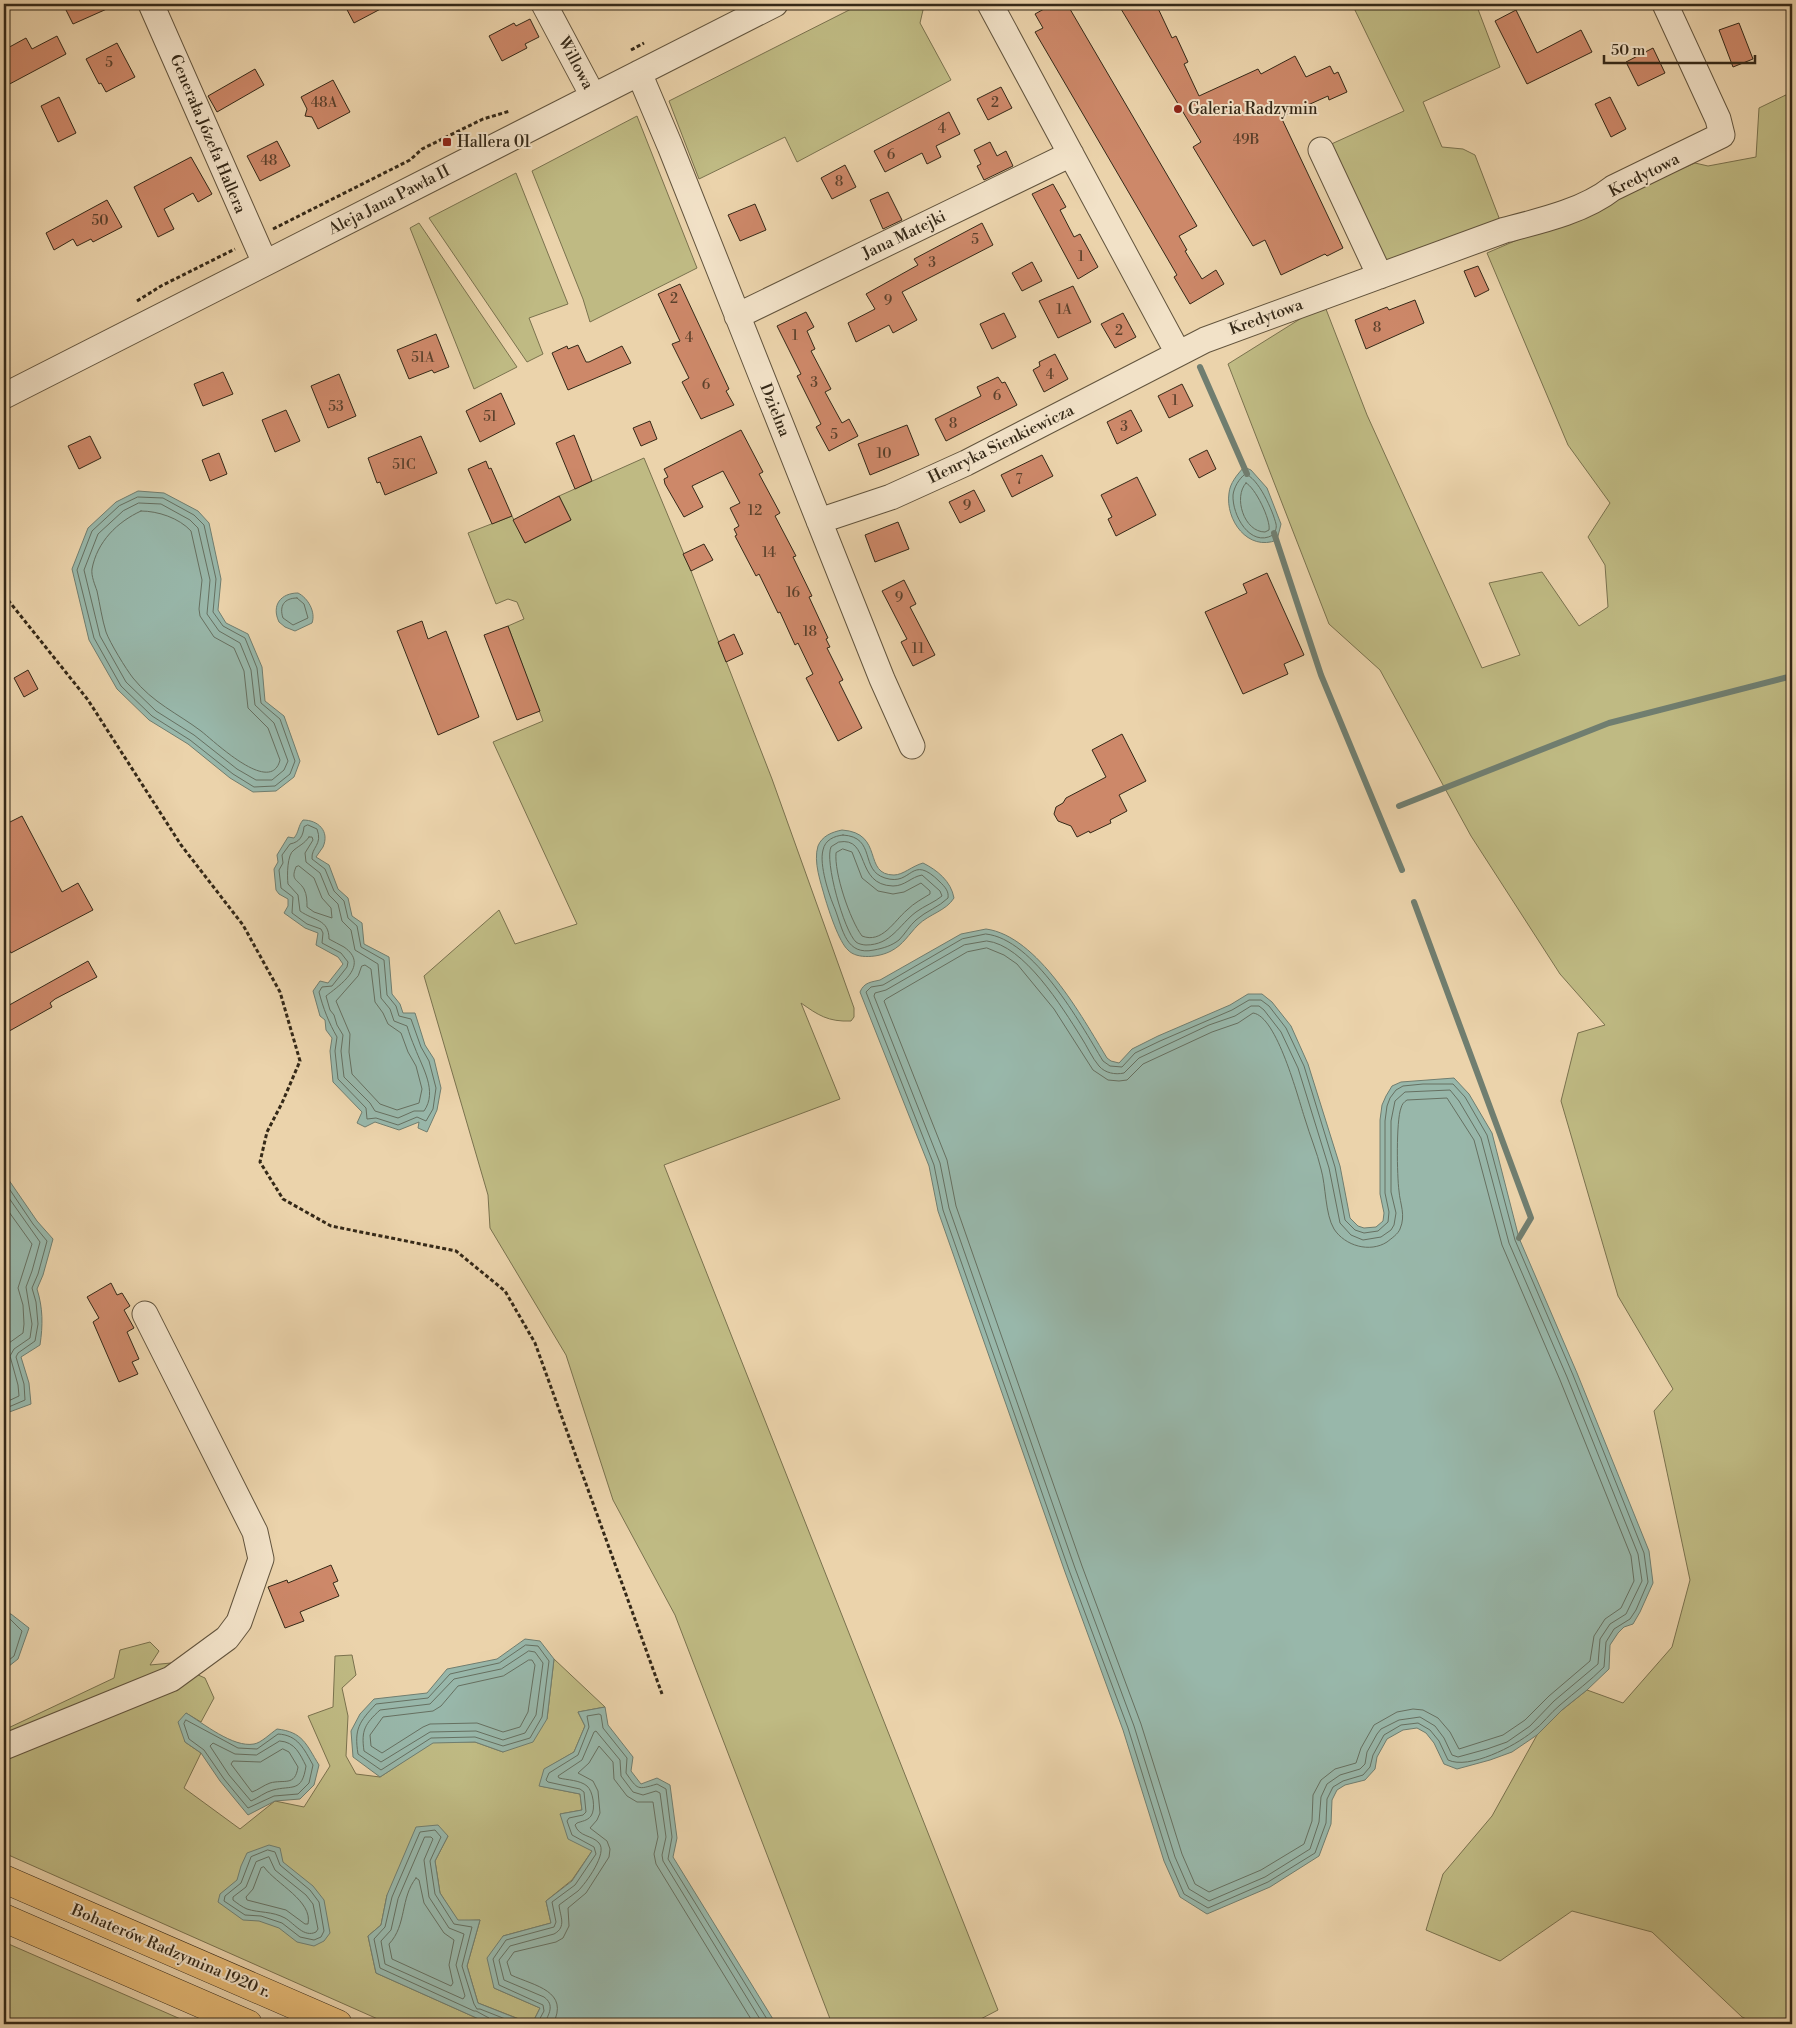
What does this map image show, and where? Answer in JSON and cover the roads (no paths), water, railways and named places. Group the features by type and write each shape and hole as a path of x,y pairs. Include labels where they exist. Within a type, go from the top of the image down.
{"main road":[{"name":"Bohaterów Radzymina 1920 r.","path":"4,1878 338,2024"},
{"path":"4,1918 248,2024"},
{"path":"4,1928 58,1941"}],"street":[{"name":"Generała Józefa Hallera","path":"151,4 265,263"},
{"name":"Willowa","path":"544,4 593,96"},
{"name":"Aleja Jana Pawła II","path":"4,396 774,4"},
{"path":"990,4 1178,353"},
{"name":"Kredytowa","path":"1178,353 1205,340 1505,230 1555,216 1597,200 1613,188 1722,136 1718,118 1665,4"},
{"name":"Dzielna","path":"638,73 738,316 882,679 912,746"},
{"path":"1321,150 1380,276"},
{"name":"Jana Matejki","path":"738,316 1071,154"},
{"name":"Henryka Sienkiewicza","path":"819,521 891,498 1178,353"},
{"path":"4,1747 171,1679 206,1655 227,1638 239,1622 261,1559 255,1532 145,1314"}],"water":[{"path":"1244,467 1251,470 1267,488 1281,524 1277,540 1266,543 1257,542 1248,538 1235,523 1229,503 1229,493 1232,482"},
{"path":"138,491 164,493 198,511 209,523 221,579 218,610 226,623 248,634 262,667 265,701 284,716 300,761 294,777 276,791 253,792 230,778 188,744 149,720 117,689 89,640 72,569 88,528 116,502"},
{"path":"298,593 305,598 310,606 313,619 312,623 295,631 279,622 276,610 282,598"},
{"path":"303,820 318,824 324,831 325,841 316,857 329,865 338,889 348,898 352,916 362,923 364,944 389,957 392,994 400,1004 403,1013 415,1013 425,1045 434,1059 441,1088 437,1110 427,1132 418,1128 419,1122 399,1130 375,1122 365,1127 357,1123 362,1112 333,1082 330,1051 332,1038 326,1030 325,1020 320,1016 313,991 320,981 328,983 343,964 338,957 316,945 318,933 305,928 284,913 288,906 288,899 276,890 274,869 278,862 277,855 288,837 294,838 297,834"},
{"path":"842,830 855,833 864,838 878,868 884,873 897,875 923,863 947,881 954,898 947,906 922,921 895,949 881,955 863,956 852,953 841,940 835,926 825,898 816,859 818,846 822,840 828,835"},
{"path":"986,929 1005,935 1023,946 1041,962 1071,1001 1107,1058 1119,1063 1132,1049 1158,1036 1230,1005 1248,994 1262,994 1272,1002 1291,1026 1308,1064 1340,1166 1350,1218 1358,1226 1364,1228 1376,1227 1383,1221 1384,1213 1380,1194 1380,1120 1382,1105 1392,1086 1401,1082 1454,1078 1469,1094 1492,1133 1519,1238 1577,1373 1649,1551 1653,1583 1633,1624 1624,1627 1610,1645 1609,1669 1562,1710 1537,1735 1512,1752 1457,1769 1444,1764 1434,1743 1426,1733 1417,1728 1403,1730 1387,1739 1377,1757 1375,1769 1365,1780 1345,1785 1337,1790 1332,1800 1331,1824 1319,1856 1270,1887 1207,1914 1180,1897 1164,1861 1123,1730 1065,1572 938,1211 929,1166 860,992 866,984 880,980 961,934"},
{"path":"4,1173 37,1221 53,1239 37,1289 42,1317 40,1345 21,1357 29,1383 31,1404 4,1414"},
{"path":"4,1613 11,1614 29,1628 18,1659 4,1670"},
{"path":"525,1639 540,1641 554,1659 547,1719 533,1742 503,1752 475,1742 433,1743 380,1777 353,1757 351,1731 360,1714 374,1699 427,1693 447,1669 497,1659"},
{"path":"605,1707 608,1725 633,1757 631,1771 641,1784 657,1778 670,1785 677,1838 673,1857 776,2024 532,2024 540,2008 494,1988 487,1958 503,1936 551,1923 546,1901 572,1881 592,1851 568,1839 560,1814 582,1810 580,1794 539,1786 544,1769 574,1752 585,1726 578,1712"},
{"path":"186,1713 228,1739 246,1744 260,1742 277,1729 293,1733 303,1740 319,1765 314,1785 300,1799 275,1801 248,1815 220,1781 201,1753 185,1742 178,1722"},
{"path":"438,1825 448,1836 435,1861 440,1893 458,1920 480,1920 467,1966 478,2003 531,2024 490,2024 376,1973 368,1936 381,1925 387,1895 416,1827"},
{"path":"269,1845 280,1848 283,1862 313,1886 324,1900 330,1933 324,1941 314,1946 297,1942 279,1928 259,1921 243,1920 218,1902 220,1894 237,1880 247,1853"}],"waterway":[{"path":"1200,367 1247,474"},
{"path":"1274,533 1321,675 1402,870"},
{"path":"1399,806 1609,723 1792,676"},
{"path":"1414,902 1531,1218 1519,1238"}],"place":[{"name":"Galeria Radzymin","path":"1178,109"},
{"name":"Hallera 01","path":"447,142"}]}
